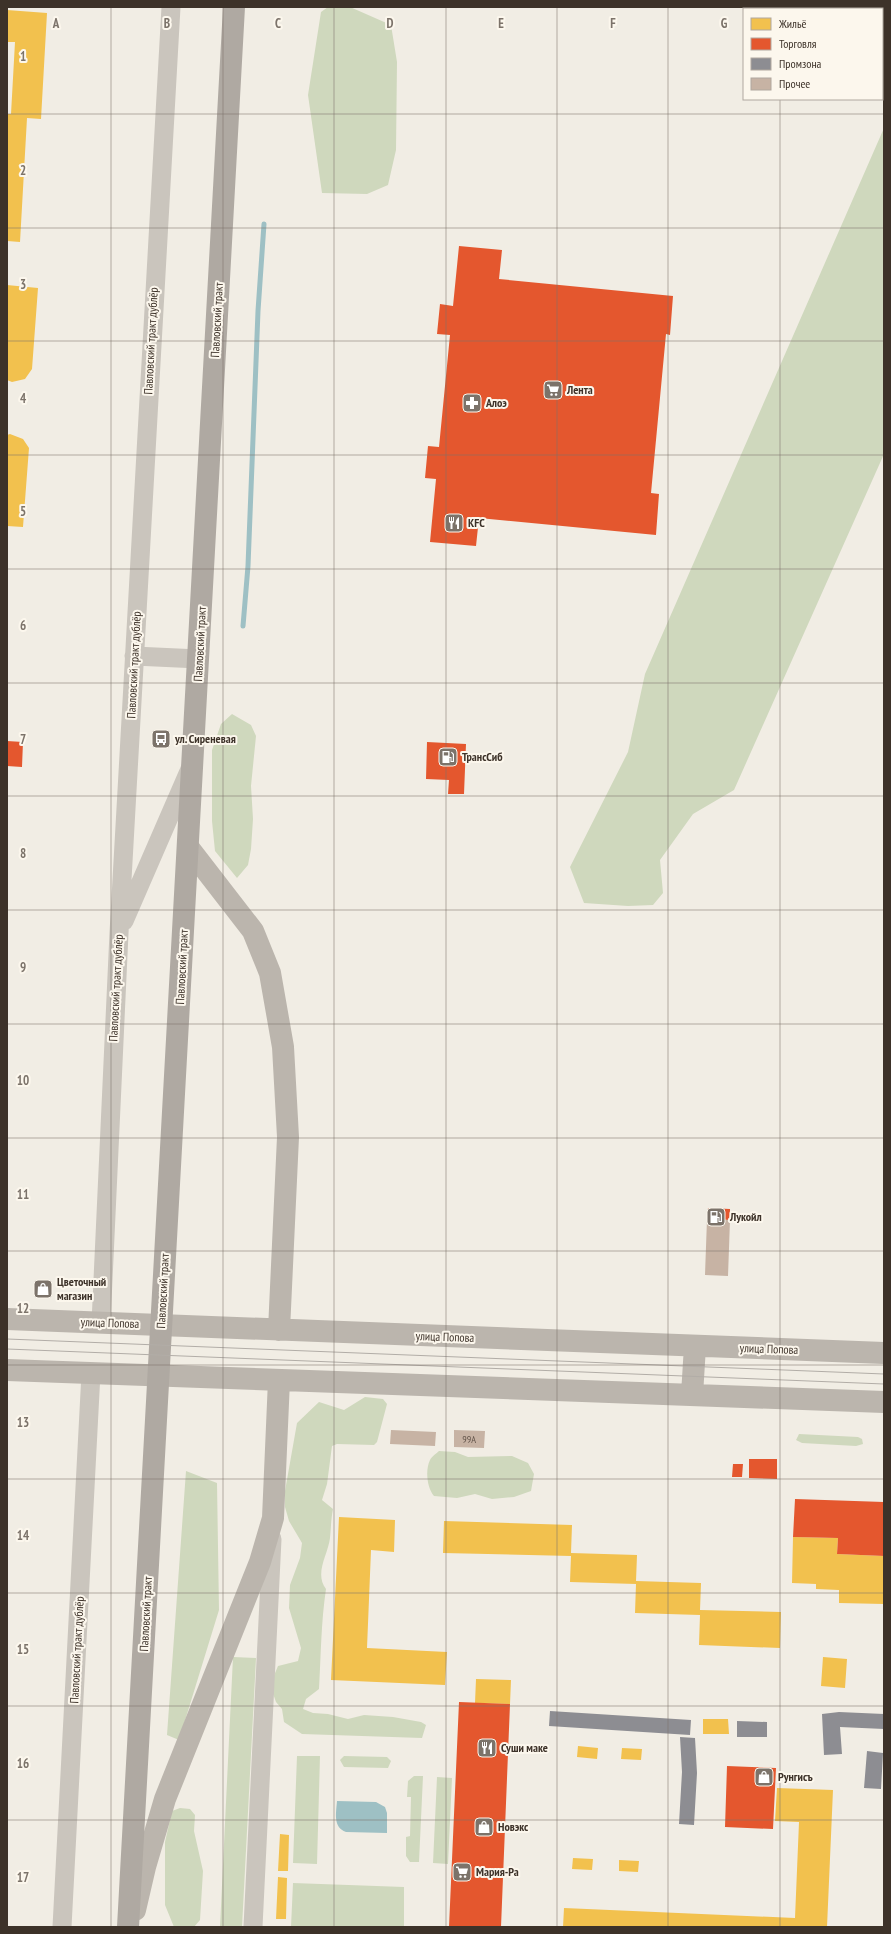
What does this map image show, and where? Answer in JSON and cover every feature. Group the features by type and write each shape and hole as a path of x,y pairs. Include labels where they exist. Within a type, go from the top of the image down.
{"main road":[{"name":"Павловский тракт","path":"128,1927 234,7"},
{"path":"188,847 253,931 268,967 272,981 283,1047 288,1137 279,1330"},
{"name":"улица Попова","path":"7,1319 884,1353"},
{"path":"692,1395 695,1346"},
{"path":"7,1370 884,1402"},
{"path":"132,1927 145,1867 165,1799 260,1562 273,1518 279,1380"}],"street":[{"name":"Павловский тракт дублёр","path":"101,1323 119,933 171,7"},
{"path":"134,656 199,660"},
{"path":"119,933 193,761"},
{"name":"Павловский тракт дублёр","path":"62,1927 91,1373"},
{"path":"253,1927 273,1518"}],"green space":[{"path":"328,7 350,7 391,25 397,62 396,150 388,185 367,194 322,193 308,95 321,12"},
{"path":"884,128 884,454 734,790 693,814 660,860 663,893 653,905 628,906 584,903 570,867 628,752 645,674"},
{"path":"232,714 251,725 256,736 251,786 253,819 251,849 248,865 237,878 215,851 212,821 212,750 221,724"},
{"path":"365,1397 383,1399 387,1404 377,1442 374,1445 337,1444 332,1446 327,1484 322,1500 333,1509 329,1544 321,1570 321,1577 326,1589 322,1626 319,1689 306,1699 303,1709 313,1713 328,1714 348,1719 364,1715 393,1717 421,1722 426,1725 422,1738 302,1734 284,1722 282,1709 276,1702 270,1685 278,1666 298,1661 301,1648 289,1608 290,1585 300,1558 302,1543 289,1521 285,1507 285,1491 297,1423 319,1402 344,1410"},
{"path":"799,1434 858,1437 862,1439 863,1444 856,1446 802,1443 796,1440"},
{"path":"439,1451 455,1452 468,1457 512,1456 528,1463 534,1474 531,1491 514,1497 492,1499 475,1494 457,1498 434,1496 428,1484 428,1464 433,1456"},
{"path":"186,1471 217,1483 219,1610 179,1740 167,1735"},
{"path":"233,1657 256,1658 242,1927 220,1927"},
{"path":"297,1756 320,1756 317,1864 293,1863"},
{"path":"344,1756 387,1757 391,1761 388,1768 344,1767 340,1760"},
{"path":"414,1776 423,1776 419,1862 410,1862 406,1856 406,1837 410,1836 411,1797 407,1797 408,1781"},
{"path":"437,1777 452,1778 448,1864 433,1863"},
{"path":"180,1808 190,1809 195,1815 194,1831 203,1871 200,1920 194,1927 174,1927 165,1905 165,1842 172,1811"},
{"path":"293,1883 404,1887 404,1927 291,1927"}],"water":[{"path":"337,1801 376,1802 385,1807 387,1813 387,1833 346,1832 342,1830 336,1820"}],"building: Жильё":[{"path":"7,10 47,13 41,119 27,118 20,242 7,241 7,114 11,114 15,42 7,42"},
{"path":"7,285 38,288 32,369 25,379 12,382 7,380"},
{"path":"10,434 23,439 29,448 23,527 7,526 7,435"},
{"path":"339,1517 395,1520 394,1552 371,1550 367,1648 447,1652 445,1685 331,1680"},
{"path":"444,1521 572,1525 571,1553 637,1555 636,1581 701,1583 700,1610 781,1612 780,1648 699,1645 700,1615 635,1613 636,1584 570,1582 571,1556 443,1553"},
{"path":"793,1537 838,1538 837,1554 884,1556 884,1604 839,1603 839,1590 816,1589 816,1584 792,1583"},
{"path":"823,1657 847,1659 845,1688 821,1686"},
{"path":"476,1679 511,1680 510,1704 475,1703"},
{"path":"703,1719 728,1719 729,1734 703,1734"},
{"path":"578,1746 598,1748 597,1759 577,1757"},
{"path":"622,1748 642,1749 641,1760 621,1759"},
{"path":"777,1788 833,1790 827,1927 563,1927 564,1908 795,1918 799,1822 775,1821"},
{"path":"280,1834 289,1835 288,1871 278,1871"},
{"path":"573,1858 593,1859 592,1870 572,1869"},
{"path":"619,1860 639,1861 638,1872 619,1871"},
{"path":"278,1877 287,1878 286,1919 276,1919"}],"building: Торговля":[{"name":"Лента","path":"459,246 502,250 499,279 673,296 670,335 666,334 651,493 659,494 656,535 479,518 476,546 430,542 436,479 425,478 428,446 439,447 450,335 437,334 440,304 453,306"},
{"path":"7,741 23,742 22,767 7,766"},
{"path":"427,742 466,744 464,794 448,794 449,780 426,779"},
{"path":"708,1208 730,1209 730,1220 707,1219"},
{"path":"749,1459 777,1459 777,1479 749,1478"},
{"path":"733,1464 743,1464 742,1477 732,1477"},
{"path":"795,1499 884,1502 884,1556 837,1554 838,1538 793,1537"},
{"path":"459,1702 510,1704 501,1927 449,1927"},
{"path":"727,1766 776,1768 773,1829 725,1827"}],"building: Промзона":[{"path":"550,1711 691,1720 690,1735 549,1726"},
{"path":"839,1712 884,1714 884,1729 840,1727 842,1754 824,1755 822,1714"},
{"path":"737,1721 767,1722 767,1737 737,1737"},
{"path":"680,1737 695,1738 697,1773 694,1825 679,1824 682,1772"},
{"path":"867,1751 883,1753 881,1789 864,1788"}],"building: Прочее":[{"path":"707,1219 730,1220 728,1276 705,1275"},
{"path":"391,1430 436,1432 435,1446 390,1444"},
{"path":"454,1430 485,1431 484,1448 454,1447"}],"waterway":[{"path":"243,626 248,566 258,311 264,224"}],"tram line":[{"path":"7,1339 884,1374"},
{"path":"7,1349 884,1384"}],"place":[{"name":"Лента","path":"553,390"},
{"name":"Алоэ","path":"472,403"},
{"name":"KFC","path":"454,523"},
{"name":"ул. Сиреневая","path":"161,739"},
{"name":"ТрансСиб","path":"448,757"},
{"name":"Лукойл","path":"716,1217"},
{"name":"Цветочный магазин","path":"43,1289"},
{"name":"Суши маке","path":"487,1748"},
{"name":"Рунгисъ","path":"764,1777"},
{"name":"Новэкс","path":"484,1827"},
{"name":"Мария-Ра","path":"462,1872"}]}
